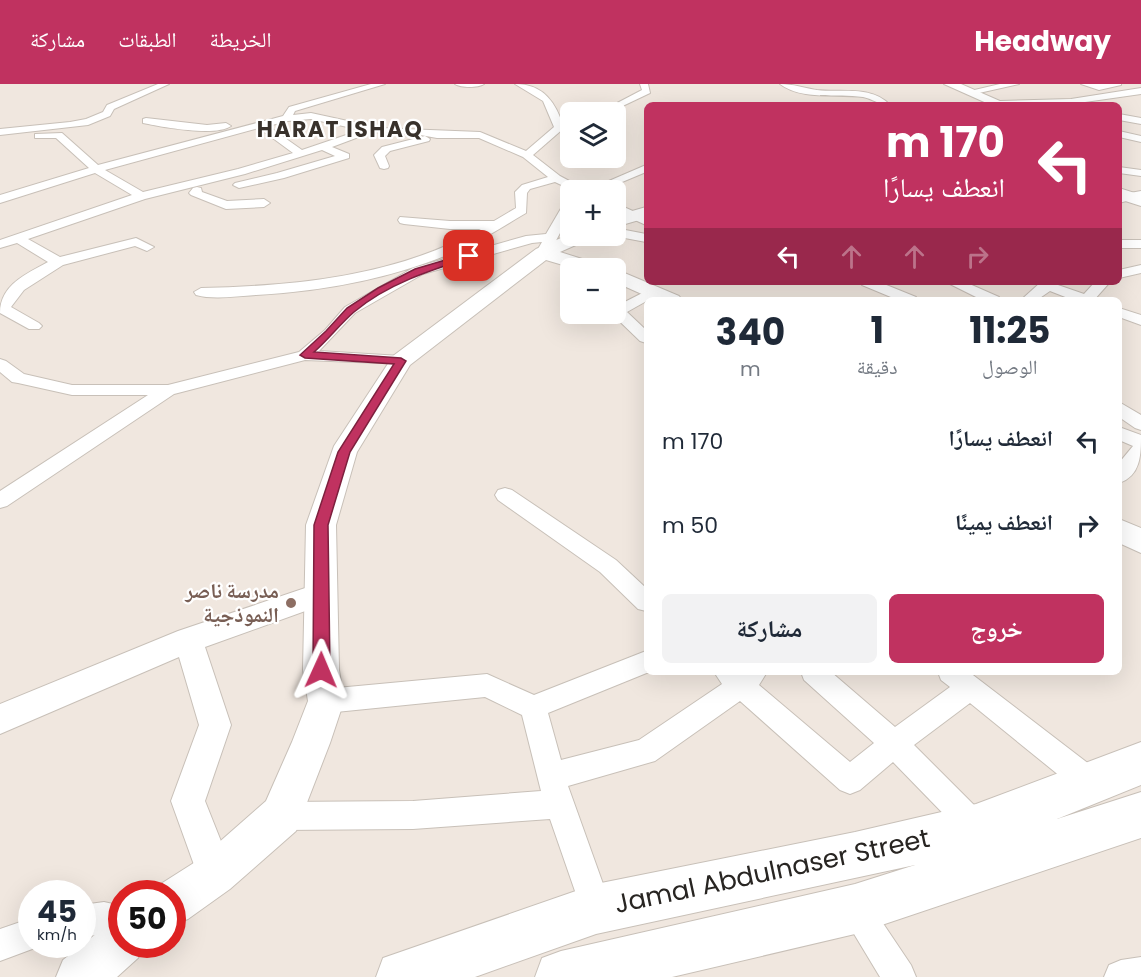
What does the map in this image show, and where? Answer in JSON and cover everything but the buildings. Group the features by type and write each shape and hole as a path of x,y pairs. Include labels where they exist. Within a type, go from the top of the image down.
{"main road":[{"path":"934,84 970,92"},
{"path":"950,84 993,102"},
{"path":"626,220 642,216"},
{"path":"186,894 215,874 281,816 326,701 321,670 323,592 321,525 344,452 401,361 547,245 560,242"},
{"path":"547,245 572,258"},
{"path":"626,281 655,297"},
{"path":"626,288 655,297"},
{"path":"1122,514 1141,523"},
{"path":"1122,532 1141,541"},
{"name":"Jamal Abdulnaser Street","path":"402,977 596,909 855,856 976,827 1092,784 1141,763"},
{"name":"Jamal Abdulnaser Street","path":"561,977 855,909 1141,815"},
{"path":"80,977 108,954"}],"street":[{"path":"0,132 88,122 107,114 110,107 165,84"},
{"path":"286,118 292,109 381,84"},
{"path":"459,84 480,84"},
{"path":"519,84 547,97 554,110 559,128 527,155"},
{"path":"624,102 647,91 643,84"},
{"path":"784,84 820,93 869,95 882,102"},
{"path":"970,92 1016,84"},
{"path":"1085,84 1100,87 1133,84"},
{"path":"1072,102 1113,98 1141,91"},
{"path":"0,198 96,169 286,118 311,116 369,130 437,135 480,135 527,155 560,180"},
{"path":"1122,118 1141,121"},
{"path":"146,121 207,128 230,126 249,129"},
{"path":"261,125 300,154"},
{"path":"192,187 323,147 369,130"},
{"path":"0,143 58,135 96,169 141,196"},
{"path":"384,166 379,155 386,149 437,135"},
{"path":"1122,136 1141,139"},
{"path":"0,244 141,196 192,187 257,182 345,156 323,147"},
{"path":"618,180 644,169"},
{"path":"1122,170 1141,173"},
{"path":"201,292 284,290 351,279 408,265 463,243 522,210 521,192 525,187 556,178"},
{"path":"192,187 195,193 226,205 264,203"},
{"path":"626,211 642,216"},
{"path":"404,220 450,225 496,225"},
{"path":"305,355 330,333 350,310 418,271 531,239 547,245 560,222"},
{"path":"626,234 644,238"},
{"path":"18,238 58,262"},
{"path":"34,326 3,309 5,302 20,285 58,262 136,242 147,247"},
{"path":"1130,244 1141,254"},
{"path":"1122,273 1141,270"},
{"path":"874,285 904,297"},
{"path":"959,285 987,297"},
{"path":"1032,297 1048,285"},
{"path":"1052,285 1085,297"},
{"path":"1076,285 1087,297"},
{"path":"1089,297 1099,285"},
{"path":"644,301 618,311 644,336"},
{"path":"1122,313 1141,320"},
{"path":"0,364 18,378 72,390 168,390 305,355 401,361"},
{"path":"0,501 168,390"},
{"path":"1122,410 1141,424"},
{"path":"1122,434 1141,442"},
{"path":"1122,472 1141,448"},
{"path":"505,495 608,566 644,600"},
{"path":"0,719 188,640 323,592"},
{"path":"188,640 215,725 188,801 215,874"},
{"path":"533,707 644,663"},
{"path":"816,675 894,744 976,827"},
{"path":"552,776 645,752 741,676 850,780 894,744 960,680 1092,784"},
{"path":"326,701 487,684 533,707 559,804 596,909"},
{"path":"281,816 413,815 559,804"},
{"path":"855,909 900,977"},
{"path":"0,945 18,939"},
{"path":"1121,977 1141,974"}],"place":[{"name":"مدرسة ناصر النموذجية","path":"291,603"}],"district":[{"name":"HARAT ISHAQ","path":"340,129"}],"route":[{"path":"321,670 323,592 321,525 344,452 401,361 305,355 330,333 350,310 382,290 418,271 469,256"}]}
